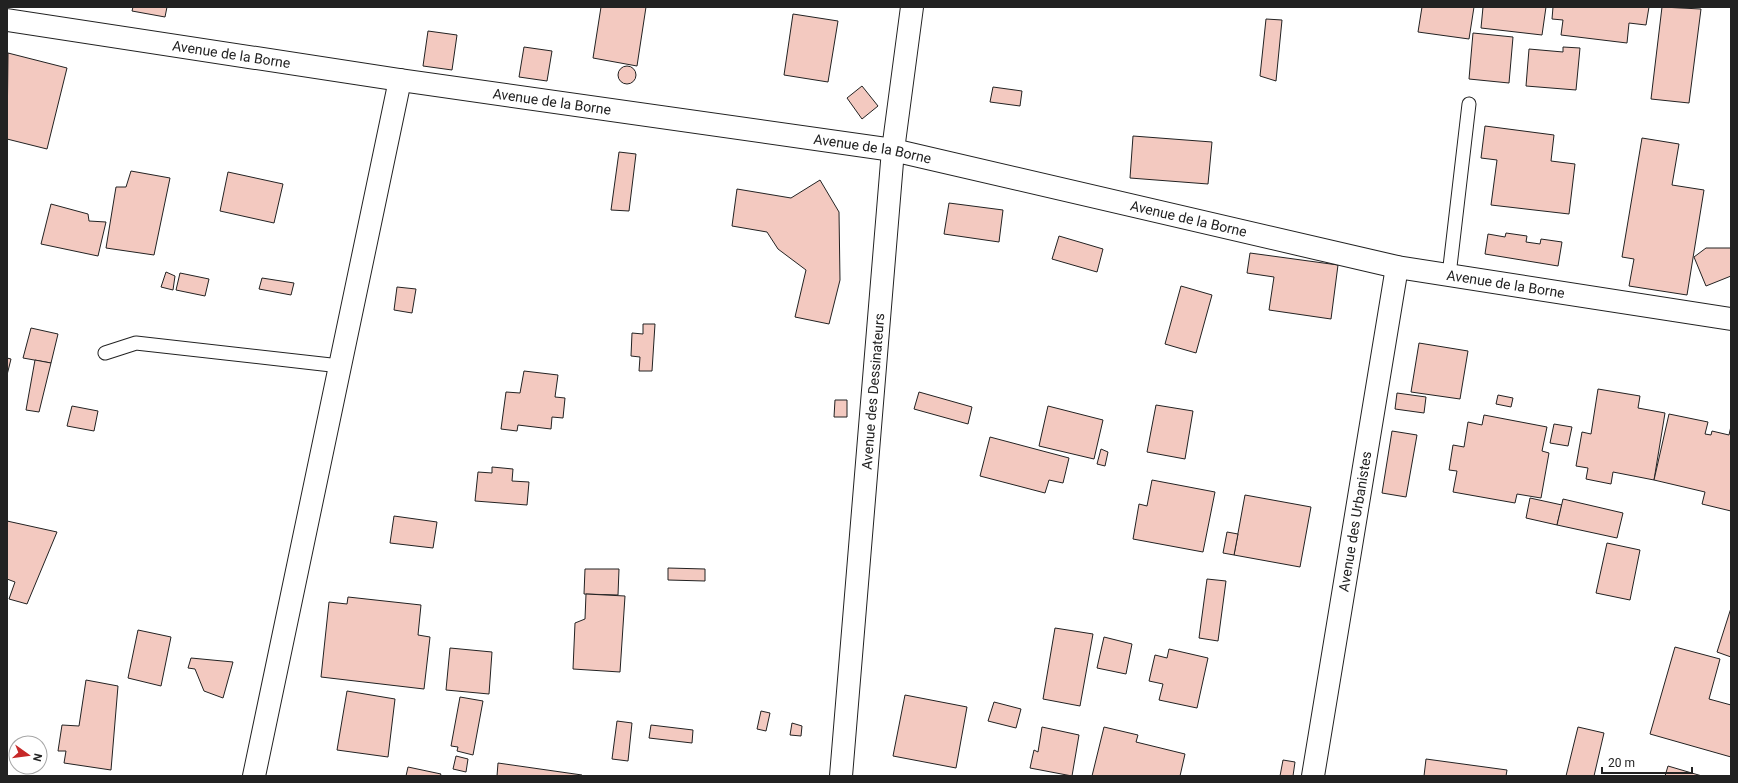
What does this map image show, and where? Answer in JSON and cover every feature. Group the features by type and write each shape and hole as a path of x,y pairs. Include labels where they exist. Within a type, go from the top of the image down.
{"street":[{"name":"Avenue des Dessinateurs","path":"841,776 893,150 912,7"},
{"name":"Avenue de la Borne","path":"7,20 400,80 893,150 1397,267 1731,319"},
{"path":"254,776 400,80"},
{"name":"Avenue des Urbanistes","path":"1313,776 1397,267"}],"lane":[{"path":"1449,275 1469,104"},
{"path":"105,353 136,343 340,366"}],"building":[{"path":"133,7 167,7 165,17 132,11"},
{"path":"601,7 646,7 637,66 593,58"},
{"path":"1422,7 1474,7 1469,39 1418,32"},
{"path":"1483,7 1546,7 1542,35 1481,28"},
{"path":"1553,7 1649,7 1646,25 1629,23 1627,43 1561,35 1563,20 1552,19"},
{"path":"1662,7 1701,9 1689,103 1651,99"},
{"path":"793,14 838,21 828,82 784,75"},
{"path":"1266,19 1282,20 1276,81 1260,76"},
{"path":"428,31 457,35 452,70 423,66"},
{"path":"1473,33 1513,37 1509,83 1469,79"},
{"path":"524,47 552,51 547,81 519,77"},
{"path":"1563,47 1580,48 1576,90 1526,86 1529,49 1563,52"},
{"path":"8,53 67,68 47,149 7,139"},
{"path":"627,66 633,69 636,75 633,81 627,84 621,81 618,75 621,69"},
{"path":"862,86 878,106 862,119 847,98"},
{"path":"993,87 1022,91 1020,106 990,102"},
{"path":"1485,126 1554,135 1551,161 1575,164 1569,214 1491,205 1497,160 1481,158"},
{"path":"1133,136 1212,142 1208,184 1130,178"},
{"path":"1642,138 1679,144 1672,185 1704,190 1687,295 1629,286 1634,259 1622,257"},
{"path":"619,152 636,154 629,211 611,210"},
{"path":"131,171 170,178 154,255 106,248 116,187 126,187"},
{"path":"228,172 283,184 274,223 220,211"},
{"path":"820,180 839,212 840,280 829,324 795,317 806,270 778,249 767,232 732,226 737,189 791,198"},
{"path":"949,203 1003,210 999,242 944,234"},
{"path":"51,204 88,214 89,221 106,222 98,256 41,244"},
{"path":"1506,233 1527,236 1526,242 1540,244 1541,239 1562,242 1558,266 1485,254 1488,234 1505,237"},
{"path":"1059,236 1103,249 1097,272 1052,259"},
{"path":"1706,248 1731,248 1731,276 1706,286 1694,257"},
{"path":"1250,253 1338,265 1331,319 1269,310 1274,277 1247,273"},
{"path":"166,272 175,276 173,290 161,287"},
{"path":"180,273 209,279 205,296 176,290"},
{"path":"262,278 294,283 291,295 259,289"},
{"path":"1181,286 1212,295 1196,353 1165,344"},
{"path":"397,287 416,289 412,313 394,310"},
{"path":"643,324 655,324 652,371 639,371 640,357 631,356 632,333 643,334"},
{"path":"31,328 58,334 51,363 23,358"},
{"path":"1419,343 1468,351 1460,399 1411,392"},
{"path":"7,358 11,359 7,375"},
{"path":"35,360 51,363 39,412 26,410"},
{"path":"524,371 558,375 555,397 565,398 563,418 552,417 551,429 518,425 517,431 501,429 506,392 520,393"},
{"path":"1598,389 1640,396 1638,408 1665,413 1654,480 1613,472 1611,484 1586,479 1588,468 1576,466 1582,432 1591,434"},
{"path":"919,392 972,407 968,424 914,409"},
{"path":"1397,393 1426,397 1424,413 1395,409"},
{"path":"1498,395 1513,398 1511,407 1496,404"},
{"path":"835,400 847,400 847,417 834,417"},
{"path":"1156,405 1193,411 1185,459 1147,452"},
{"path":"72,406 98,411 94,431 67,426"},
{"path":"1048,406 1103,420 1094,459 1039,446"},
{"path":"1669,414 1708,422 1705,434 1711,435 1712,431 1729,435 1731,426 1731,511 1702,504 1705,492 1654,480"},
{"path":"1484,415 1547,427 1542,451 1549,453 1541,498 1517,494 1515,503 1453,492 1457,471 1449,470 1453,445 1464,447 1468,422 1482,425"},
{"path":"1554,424 1572,427 1568,446 1550,443"},
{"path":"1392,431 1417,435 1406,497 1382,493"},
{"path":"990,437 1069,458 1063,483 1049,480 1045,493 980,476"},
{"path":"1101,449 1108,452 1105,466 1097,464"},
{"path":"492,467 513,469 512,481 529,482 527,505 475,501 478,472 492,473"},
{"path":"1152,480 1215,492 1203,552 1133,539 1139,504 1147,506"},
{"path":"1245,495 1311,507 1300,567 1234,555"},
{"path":"1530,498 1562,505 1557,525 1526,518"},
{"path":"1563,499 1623,513 1617,538 1557,525"},
{"path":"394,516 437,522 433,548 390,543"},
{"path":"7,521 57,532 27,604 9,599 15,582 7,579"},
{"path":"1227,532 1238,534 1234,555 1223,553"},
{"path":"1607,543 1640,550 1630,600 1596,593"},
{"path":"668,568 705,569 705,581 668,580"},
{"path":"585,569 619,569 618,595 584,594"},
{"path":"1207,579 1226,581 1218,641 1199,638"},
{"path":"586,594 625,596 620,672 573,669 575,623 585,619"},
{"path":"348,597 421,605 418,635 430,637 424,689 321,677 329,602 347,604"},
{"path":"1731,608 1731,657 1717,652"},
{"path":"1055,628 1093,634 1080,706 1043,699"},
{"path":"138,630 171,637 161,686 128,678"},
{"path":"1104,637 1132,644 1126,674 1097,668"},
{"path":"1675,647 1720,659 1709,699 1731,705 1731,757 1650,734"},
{"path":"450,648 492,652 489,694 446,690"},
{"path":"1169,649 1208,658 1197,708 1159,700 1163,684 1149,681 1155,655 1167,658"},
{"path":"191,658 233,662 223,698 204,691 195,669 188,668"},
{"path":"86,680 118,686 111,770 64,763 66,751 58,751 62,725 79,726"},
{"path":"347,691 395,699 388,757 337,750"},
{"path":"905,695 967,707 956,768 893,756"},
{"path":"460,697 483,701 473,755 457,751 458,747 451,746"},
{"path":"994,702 1021,709 1016,728 988,721"},
{"path":"761,711 770,713 766,731 757,729"},
{"path":"617,721 632,723 628,761 612,759"},
{"path":"792,723 802,726 801,736 790,735"},
{"path":"651,725 693,730 692,743 649,738"},
{"path":"1042,727 1079,735 1072,776 1030,768 1034,750 1038,752"},
{"path":"1104,727 1138,735 1136,742 1185,754 1180,776 1092,776"},
{"path":"1578,727 1604,733 1594,776 1566,776"},
{"path":"456,756 468,759 466,772 453,769"},
{"path":"1426,759 1507,770 1506,776 1424,776"},
{"path":"1283,760 1295,762 1293,776 1280,776"},
{"path":"498,763 582,775 582,776 497,776"},
{"path":"1668,766 1702,776 1665,776"},
{"path":"408,767 441,774 440,776 406,776"}]}
